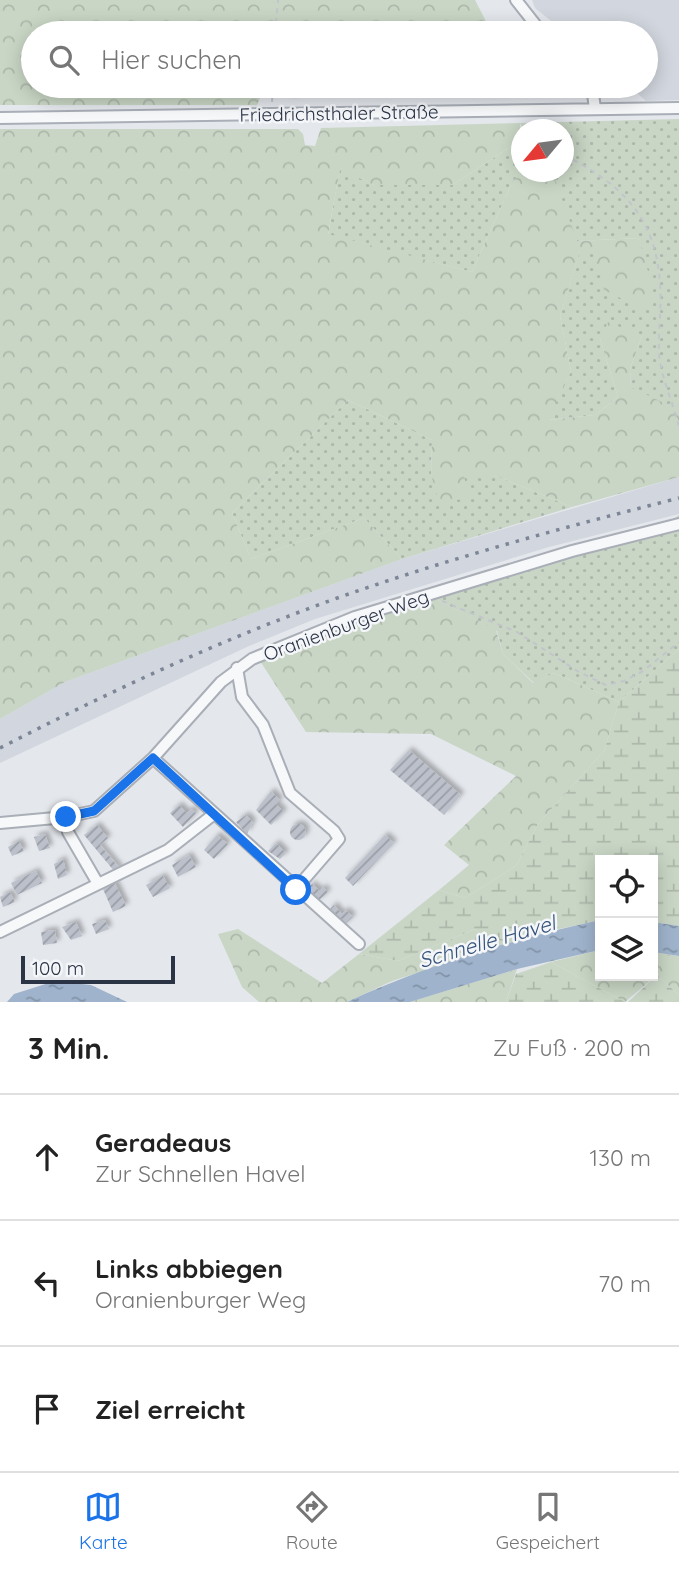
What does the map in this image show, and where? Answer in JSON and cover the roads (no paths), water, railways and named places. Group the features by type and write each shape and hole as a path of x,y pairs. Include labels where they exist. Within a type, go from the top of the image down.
{"street":[{"path":"516,0 533,21"},
{"path":"594,98 595,109"},
{"name":"Friedrichsthaler Straße","path":"0,118 679,108"},
{"name":"Oranienburger Weg","path":"0,823 66,817 94,811 153,758 221,682 252,659 355,617 572,551 679,524"},
{"path":"237,668 242,696 263,726 290,793 334,831 339,839 296,890"},
{"path":"153,758 296,890 359,944"},
{"path":"0,932 97,882 131,870 168,850 214,814"},
{"path":"66,817 68,832 97,882"}],"water":[{"path":"595,921 595,951 517,969 410,1002 347,1002 408,976 535,936"},
{"path":"658,923 679,926 679,956 658,953"},
{"path":"55,981 91,985 127,1002 7,1002 14,994"}],"railway":[{"path":"0,748 162,669 329,601 502,545 679,498"}],"water label":[{"name":"Schnelle Havel","path":"487,942"}]}
